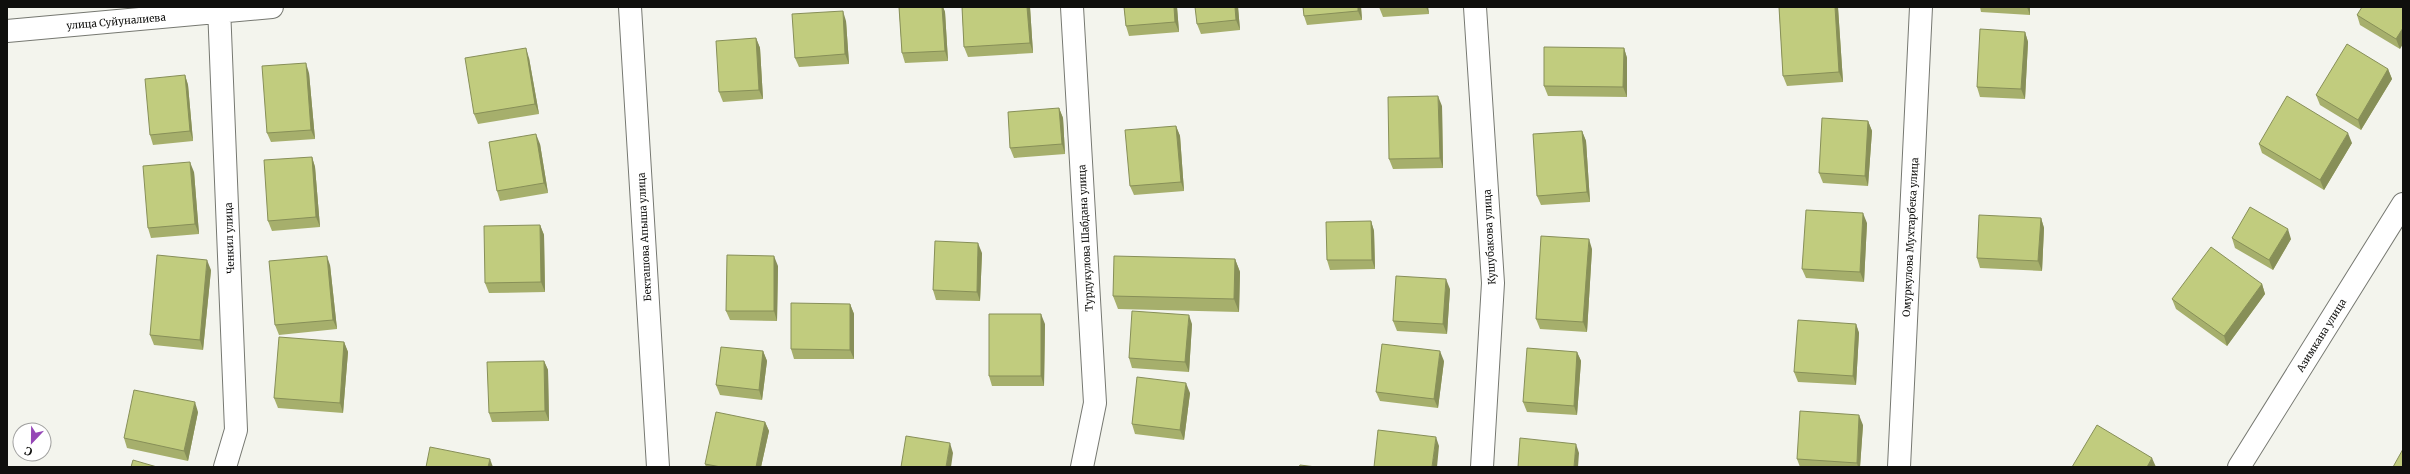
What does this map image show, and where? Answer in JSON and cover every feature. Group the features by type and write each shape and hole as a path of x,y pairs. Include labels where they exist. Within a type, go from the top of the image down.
{"street":[{"name":"улица Суйуналиева","path":"7,31 220,9 272,7"},
{"name":"Бекташова Апыша улица","path":"630,7 658,467"},
{"name":"Турдукулова Шабдана улица","path":"1072,7 1095,403 1082,467"},
{"name":"Кушубакова улица","path":"1474,7 1493,283 1482,467"},
{"name":"Омуркулова Мухтарбека улица","path":"1899,467 1921,7"},
{"name":"Ченкил улица","path":"220,9 236,430 224,467"},
{"name":"Азимкана улица","path":"2239,467 2403,204"}],"building":[{"path":"899,7 942,7 945,51 902,53"},
{"path":"962,7 1027,7 1030,43 964,47"},
{"path":"1124,7 1174,7 1175,22 1126,26"},
{"path":"1195,7 1235,7 1236,20 1197,24"},
{"path":"1303,7 1358,7 1358,11 1304,16"},
{"path":"1779,7 1835,7 1839,72 1783,76"},
{"path":"2362,7 2403,7 2403,28 2396,39 2357,15"},
{"path":"843,11 845,54 795,58 792,14"},
{"path":"1980,29 2025,32 2021,89 1977,87"},
{"path":"756,38 759,90 719,92 716,41"},
{"path":"2347,44 2388,69 2358,120 2316,95"},
{"path":"1544,47 1624,48 1623,87 1544,86"},
{"path":"526,48 535,104 474,114 465,58"},
{"path":"306,63 311,130 267,133 262,66"},
{"path":"185,75 190,131 150,135 145,79"},
{"path":"1438,96 1440,158 1389,159 1388,97"},
{"path":"2287,96 2348,133 2320,180 2259,144"},
{"path":"1059,108 1062,144 1010,148 1008,112"},
{"path":"1822,118 1868,121 1865,176 1819,173"},
{"path":"1176,126 1181,182 1130,186 1125,130"},
{"path":"1582,131 1587,192 1537,196 1533,134"},
{"path":"536,134 544,183 497,191 489,142"},
{"path":"312,157 316,217 268,221 264,160"},
{"path":"190,162 195,224 148,228 143,166"},
{"path":"2250,207 2288,229 2269,260 2232,238"},
{"path":"1806,210 1863,213 1860,272 1802,269"},
{"path":"1979,215 2041,218 2038,261 1977,258"},
{"path":"1371,221 1372,260 1327,260 1326,222"},
{"path":"540,225 541,282 485,283 484,226"},
{"path":"1541,236 1589,239 1583,322 1536,319"},
{"path":"935,241 978,243 977,292 933,290"},
{"path":"2211,247 2262,284 2224,336 2172,299"},
{"path":"157,255 207,260 200,340 150,335"},
{"path":"727,255 774,256 774,311 726,311"},
{"path":"327,256 333,320 275,325 269,261"},
{"path":"1114,256 1235,259 1234,299 1113,296"},
{"path":"1396,276 1446,279 1443,324 1393,321"},
{"path":"791,303 850,304 850,350 791,349"},
{"path":"1132,311 1189,315 1185,362 1129,358"},
{"path":"989,314 1041,314 1041,376 989,376"},
{"path":"1798,320 1856,324 1853,376 1794,372"},
{"path":"279,337 344,342 340,403 274,398"},
{"path":"1382,344 1440,351 1434,399 1376,392"},
{"path":"721,347 763,351 759,390 716,385"},
{"path":"1527,348 1577,352 1574,406 1523,402"},
{"path":"544,361 545,411 489,413 487,362"},
{"path":"1137,377 1186,383 1180,430 1132,424"},
{"path":"134,390 195,402 184,451 124,438"},
{"path":"1800,411 1859,415 1857,463 1797,459"},
{"path":"716,412 765,422 756,467 721,467 705,464"},
{"path":"2097,425 2152,458 2147,467 2072,467"},
{"path":"1378,430 1436,437 1432,467 1374,467"},
{"path":"906,436 950,443 946,467 901,467"},
{"path":"1520,438 1576,444 1574,467 1518,467"},
{"path":"430,447 490,459 488,467 426,467"},
{"path":"2403,449 2403,467 2393,467"},
{"path":"133,460 157,467 131,467"},
{"path":"1300,465 1316,467 1299,467"}]}
